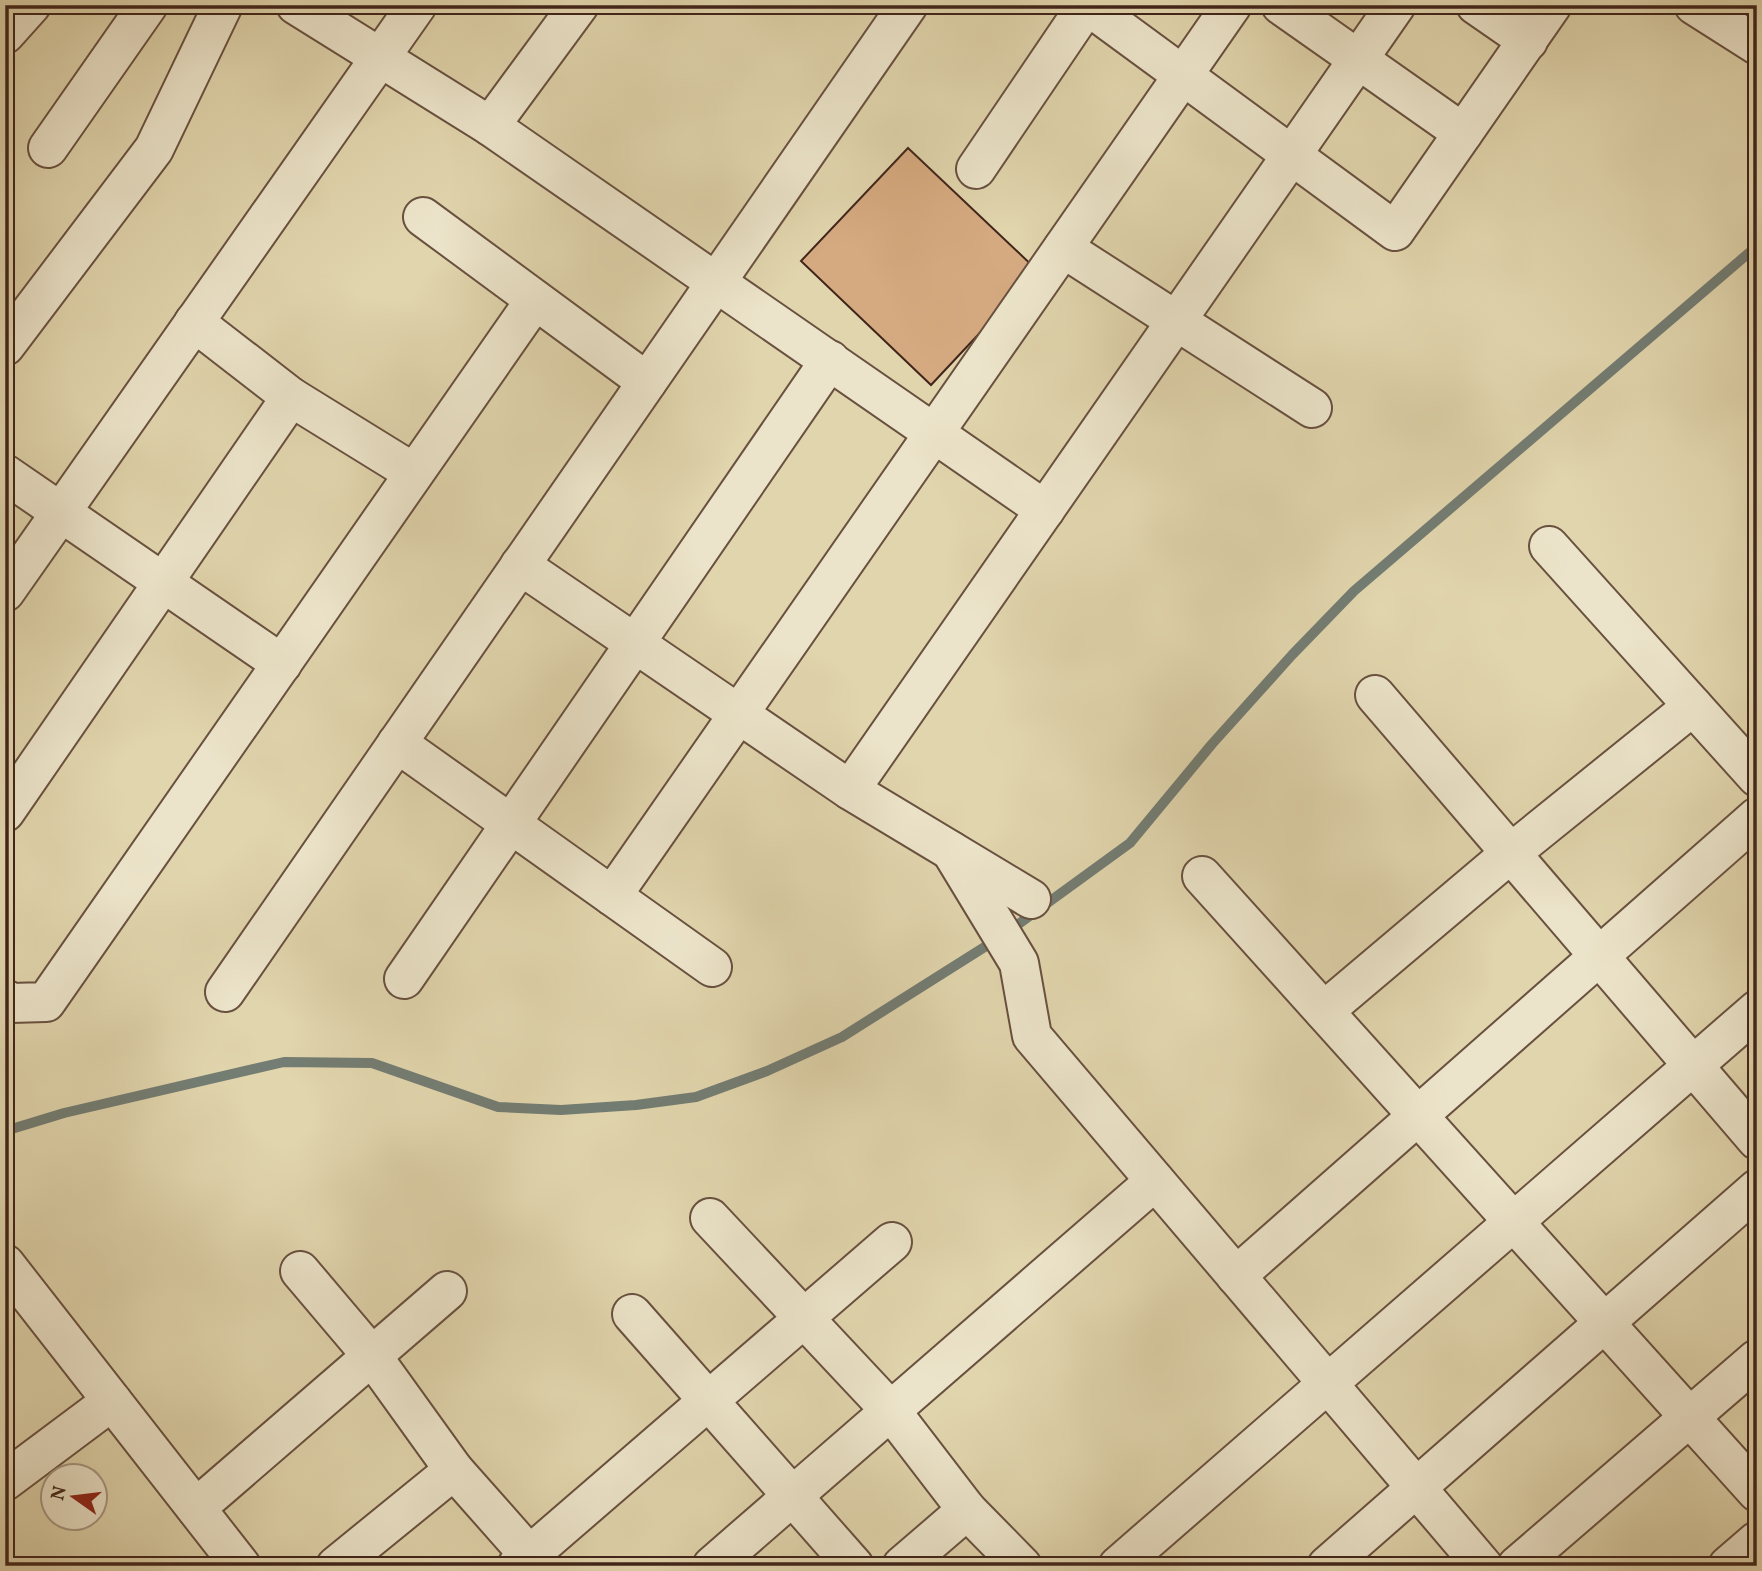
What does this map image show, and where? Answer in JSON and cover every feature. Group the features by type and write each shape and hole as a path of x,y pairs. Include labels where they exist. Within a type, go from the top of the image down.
{"street":[{"path":"5,34 32,5"},
{"path":"48,148 148,5"},
{"path":"5,346 154,149 223,5"},
{"path":"296,5 489,126 1045,510"},
{"path":"5,592 417,5"},
{"path":"489,126 579,5"},
{"path":"225,992 908,5"},
{"path":"976,169 1087,5 1395,231 1552,5"},
{"path":"612,896 1232,5"},
{"path":"1281,5 1463,134"},
{"path":"850,790 1396,5"},
{"path":"1476,5 1528,41"},
{"path":"1704,8 1757,45"},
{"path":"423,218 647,382"},
{"path":"1063,248 1312,408"},
{"path":"5,999 11,1003 46,1002 535,300"},
{"path":"194,322 291,397 414,474"},
{"path":"404,979 830,360"},
{"path":"5,812 291,397"},
{"path":"5,474 282,664"},
{"path":"1549,546 1757,777"},
{"path":"520,565 850,790 1031,899"},
{"path":"1375,695 1757,1140"},
{"path":"1324,1011 1511,853 1693,706"},
{"path":"397,743 712,967"},
{"path":"1236,1276 1757,817"},
{"path":"951,851 1019,964 1032,1036 1483,1566"},
{"path":"1202,876 1757,1492"},
{"path":"1118,1566 1757,1010"},
{"path":"712,1566 1155,1181"},
{"path":"1327,1566 1757,1189"},
{"path":"710,1218 891,1411 967,1510 1022,1566"},
{"path":"300,1271 372,1356 454,1470 528,1562 708,1400 892,1242"},
{"path":"5,1264 240,1566"},
{"path":"196,1508 447,1291"},
{"path":"632,1314 854,1566"},
{"path":"1517,1566 1757,1359"},
{"path":"5,1481 112,1401"},
{"path":"336,1566 454,1470"},
{"path":"902,1566 967,1510"},
{"path":"1728,1566 1757,1541"}],"building":[{"path":"908,148 1038,271 931,385 801,261"}],"waterway":[{"path":"5,1131 64,1113 284,1062 372,1063 498,1107 561,1110 636,1105 696,1097 767,1071 842,1037 1002,936 1130,843 1212,744 1354,591 1757,246"}]}
